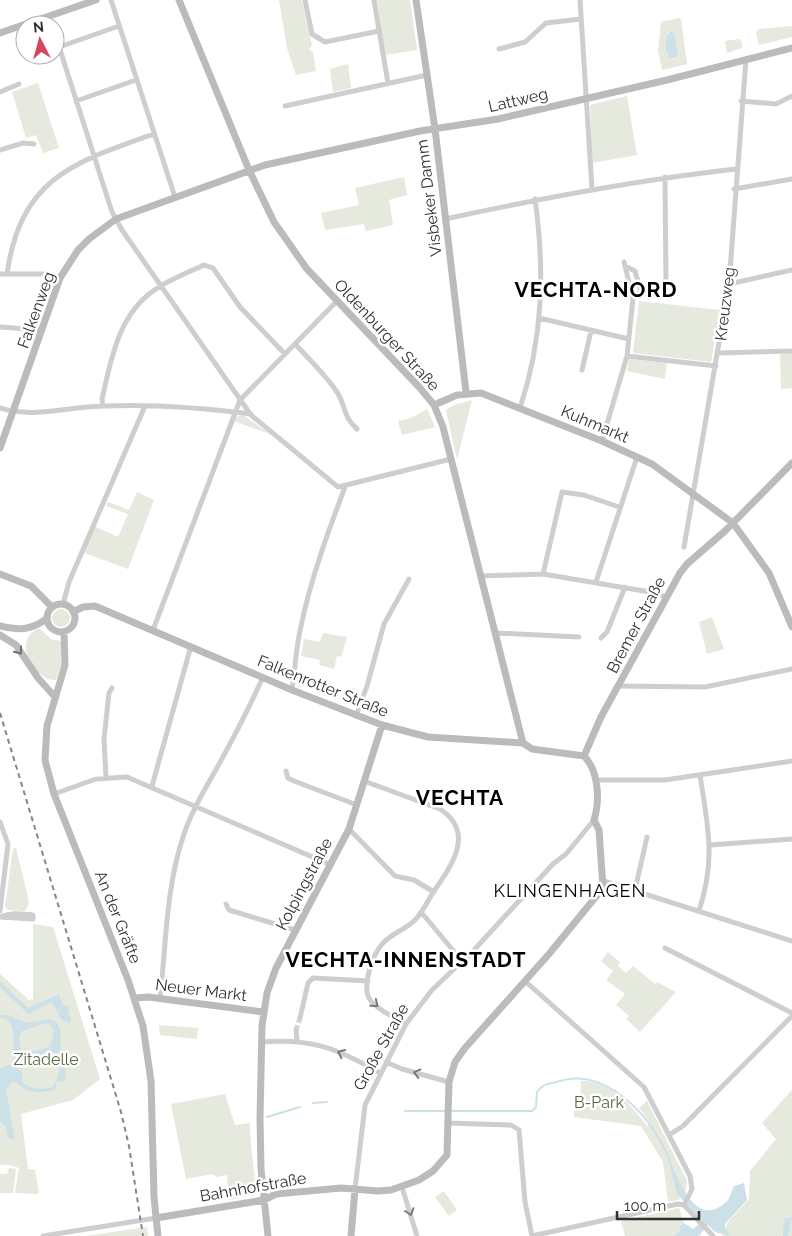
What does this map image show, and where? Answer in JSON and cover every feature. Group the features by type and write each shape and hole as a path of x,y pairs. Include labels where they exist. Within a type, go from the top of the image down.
{"street":[{"path":"52,15 96,0"},
{"path":"111,0 175,197"},
{"name":"Oldenburger Straße","path":"179,0 249,170 267,210 288,244 307,269 434,405 443,427 523,743"},
{"path":"305,0 312,34 324,42 379,31"},
{"path":"374,0 388,83"},
{"name":"Visbeker Damm","path":"416,0 434,129 466,392"},
{"path":"580,0 592,189"},
{"path":"499,49 525,42 546,23 581,19"},
{"path":"65,44 119,26"},
{"path":"0,33 15,28"},
{"name":"Lattweg","path":"249,170 434,129 481,123 792,48"},
{"name":"Kreuzweg","path":"684,547 729,284 734,189 746,59"},
{"path":"65,65 116,219 251,414 332,484 345,487 451,459"},
{"path":"285,106 427,75"},
{"path":"76,101 136,80"},
{"path":"0,92 19,84"},
{"path":"741,101 776,104 792,96"},
{"path":"7,274 13,240 28,206 46,185 94,156 154,134"},
{"path":"0,150 23,143 34,144"},
{"path":"445,219 535,199 592,189 665,177 736,169"},
{"name":"Falkenweg","path":"0,448 60,278 78,250 89,239 116,219 249,170"},
{"path":"663,292 666,285 665,177"},
{"path":"734,189 792,179"},
{"path":"520,408 534,364 539,318 541,251 535,199"},
{"path":"602,441 627,356 633,298 625,264 635,271 640,292 633,298"},
{"path":"103,406 102,399 111,358 126,320 140,302 161,286 209,265 240,307 284,354"},
{"path":"729,284 792,270"},
{"path":"0,274 43,274 60,278"},
{"path":"153,630 240,400 337,301"},
{"path":"539,318 629,339"},
{"path":"0,327 42,330"},
{"path":"582,370 591,331"},
{"path":"295,344 334,388 340,397 348,421 357,429"},
{"path":"718,353 792,351"},
{"path":"627,356 716,366"},
{"path":"434,405 466,392"},
{"name":"Kuhmarkt","path":"466,392 489,396 602,441 652,464 733,523 769,573 792,627"},
{"path":"0,408 24,414 103,406 145,406 251,414"},
{"path":"63,604 69,582 145,406"},
{"path":"596,582 619,507 637,457"},
{"name":"Bremer Straße","path":"584,756 618,686 666,597 687,564 733,523 792,463"},
{"path":"292,690 300,627 308,596 328,530 345,487"},
{"path":"543,574 562,492 584,495 619,507"},
{"path":"0,574 31,586 52,607"},
{"path":"481,576 543,574 625,587 666,597"},
{"path":"356,716 368,686 384,624 409,579"},
{"path":"601,638 607,632 625,587"},
{"path":"0,626 19,630 29,629 46,620 52,607 63,604"},
{"path":"46,620 50,628 64,632 74,624 73,612 63,604"},
{"name":"Falkenrotter Straße","path":"73,612 83,607 94,606 382,726 428,737 523,743 532,749 584,756"},
{"name":"An der Gräfte","path":"64,632 66,656 62,681 55,697 47,726 44,749 47,772 135,998 149,1058 158,1236"},
{"path":"495,634 579,637"},
{"path":"0,635 16,645 55,697"},
{"path":"152,786 191,646"},
{"path":"618,686 705,687 792,668"},
{"path":"34,671 52,683 62,681"},
{"path":"160,999 175,868 184,836 196,806 246,714 263,678"},
{"path":"106,777 104,739 109,693 112,688"},
{"name":"Kolpingstraße","path":"268,1236 261,1169 261,1042 263,1012 276,968 332,865 349,829 382,726"},
{"path":"584,756 590,762 595,780 597,810 594,820 599,830 604,881 599,896 465,1048 455,1062 449,1082 447,1116 517,1127 521,1134 525,1202 532,1236 678,1204 684,1204 713,1236"},
{"path":"595,780 660,780 792,762"},
{"path":"286,770 288,778 294,781 357,804"},
{"path":"699,911 708,884 710,845 700,775"},
{"path":"54,794 83,782 106,777 128,777 332,865"},
{"path":"364,782 440,809 450,816 457,830 457,851 443,881 415,920 385,940 378,949 370,966 366,991 371,1002 406,1024"},
{"name":"Große Straße","path":"351,1236 362,1115 380,1072 406,1024 432,990 532,885 566,854 594,820"},
{"path":"0,822 8,844 0,911"},
{"path":"349,829 395,876 414,880 434,892"},
{"path":"634,890 647,837"},
{"path":"710,845 792,839"},
{"path":"604,881 792,941"},
{"path":"226,904 229,910 258,917 295,930"},
{"path":"421,912 462,960"},
{"path":"0,917 33,917"},
{"path":"665,948 792,1014 684,1126 669,1135"},
{"path":"300,1018 308,983 313,978 368,981"},
{"path":"525,981 644,1087 690,1176 692,1189 689,1198 684,1204"},
{"name":"Neuer Markt","path":"135,998 160,999 263,1012"},
{"path":"296,1030 296,1041"},
{"path":"261,1042 296,1041 332,1049 380,1072"},
{"path":"386,1062 449,1082"},
{"name":"Bahnhofstraße","path":"156,1218 264,1200 276,1194 341,1188 378,1191 402,1187 419,1180 444,1160 448,1148 447,1116"},
{"path":"402,1187 417,1236"},
{"path":"44,1236 156,1218"}],"green space":[{"path":"279,0 302,0 312,45 309,50 313,52 316,71 296,75 287,48"},
{"path":"377,0 410,0 417,50 385,55"},
{"path":"681,19 687,64 662,70 658,51 661,22","holes":["668,32 675,36 678,57 671,59 667,56"]},
{"path":"792,26 792,37 759,45 756,33 759,29"},
{"path":"739,39 742,42 742,48 727,53 725,41"},
{"path":"348,64 351,88 333,92 330,69"},
{"path":"38,83 59,148 43,153 36,135 26,138 12,92"},
{"path":"627,96 637,155 592,163 590,105"},
{"path":"404,177 407,195 389,200 393,225 366,231 364,224 325,230 321,213 359,205 355,188"},
{"path":"639,301 720,310 711,362 633,353"},
{"path":"792,353 792,388 781,389 780,354"},
{"path":"629,359 667,363 665,379 627,371"},
{"path":"472,400 457,460 446,410 454,405"},
{"path":"427,409 435,427 402,435 398,421 411,418"},
{"path":"243,415 270,434 233,421 238,416"},
{"path":"137,492 154,500 128,569 82,552 94,526 118,537 128,514 106,506 108,502 129,510"},
{"path":"61,609 67,612 70,618 67,624 61,627 55,624 52,618 55,612"},
{"path":"712,617 724,649 707,654 699,622"},
{"path":"39,628 51,639 61,641 61,666 56,680 41,675 29,660 26,651 26,642 30,634"},
{"path":"323,633 347,637 341,657 337,656 334,669 319,665 320,660 301,656 304,639 320,642"},
{"path":"16,848 29,904 25,911 8,910 5,906 13,849"},
{"name":"Zitadelle","path":"33,924 53,927 100,1079 73,1100 21,1114 28,1169 35,1170 39,1194 15,1193 19,1168 10,1165 0,1165 0,974 29,1000 33,999"},
{"path":"608,952 620,962 618,966 626,973 633,966 655,984 657,982 676,992 640,1032 626,1019 629,1016 616,1005 625,994 606,980 613,971 601,961"},
{"path":"159,1025 198,1028 197,1039 160,1035"},
{"name":"B-Park","path":"581,1081 592,1082 611,1089 627,1102 647,1126 650,1123 639,1108 647,1101 687,1181 685,1196 677,1178 677,1194 681,1199 668,1202 663,1162 641,1126 574,1117 574,1106 580,1106"},
{"path":"792,1090 792,1236 722,1236 728,1222 749,1199 750,1171 776,1139 762,1123"},
{"path":"225,1094 235,1125 250,1123 256,1189 253,1194 229,1200 227,1175 217,1177 213,1174 186,1179 171,1104"},
{"path":"9,1168 16,1169 13,1193 0,1193 0,1174 7,1174"},
{"path":"444,1191 457,1210 449,1216 435,1197"},
{"path":"679,1208 684,1223 674,1236 625,1236 621,1221"},
{"path":"147,1227 148,1236 85,1236"}],"shaded area":[{"path":"671,31 675,36 678,55 669,59 666,44 667,36"},
{"path":"0,981 28,1008 59,994 63,1005 68,1006 71,1023 61,1019 52,1002 28,1014 0,987"},
{"path":"0,1015 4,1015 26,1022 52,1020 56,1023 60,1030 60,1047 66,1073 64,1081 56,1082 60,1068 53,1057 35,1059 25,1066 13,1058 13,1031 9,1021 5,1018 0,1018","holes":["46,1023 50,1025 54,1034 49,1047 25,1053 21,1052 19,1036 22,1031"]},
{"path":"10,1064 21,1070 23,1083 30,1087 45,1089 53,1087 55,1083 57,1085 54,1090 32,1092 14,1081 6,1088 15,1140 8,1138 6,1126 0,1122 0,1069"},
{"path":"674,1170 688,1197 701,1209 718,1208 728,1200 734,1186 744,1183 747,1200 725,1224 725,1228 730,1236 715,1232 708,1225 699,1236 674,1236 684,1223 693,1229 703,1221 677,1194 671,1171"},
{"path":"792,1217 788,1236 783,1236 784,1219"}],"waterway":[{"path":"405,1111 532,1111 536,1107 537,1092 545,1085 579,1079 598,1082 616,1091 632,1104 646,1120 658,1137 673,1172"},
{"path":"313,1103 327,1102"},
{"path":"267,1117 300,1107"}],"tunnel":[{"path":"296,1030 300,1018"}],"railway":[{"path":"0,713 121,1112 129,1146 143,1236"}],"district":[{"name":"VECHTA-NORD","path":"596,289"},
{"name":"VECHTA","path":"460,797"},
{"name":"KLINGENHAGEN","path":"570,890"},
{"name":"VECHTA-INNENSTADT","path":"406,959"}]}
